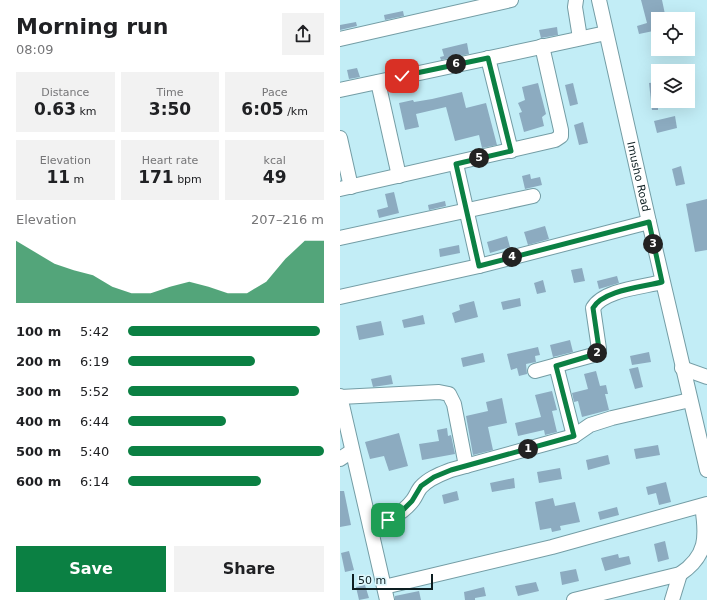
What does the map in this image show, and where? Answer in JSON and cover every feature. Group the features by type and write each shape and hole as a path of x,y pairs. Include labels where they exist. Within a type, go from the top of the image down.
{"street":[{"path":"340,39 511,0"},
{"path":"576,0 575,7 580,38"},
{"name":"Imusho Road","path":"599,0 662,282 707,470"},
{"path":"340,90 606,33"},
{"path":"340,138 346,188 456,164 555,140 561,136 542,46"},
{"path":"488,58 511,151"},
{"path":"378,82 399,176"},
{"path":"456,164 479,266"},
{"path":"340,238 533,196"},
{"path":"340,297 479,266 649,222"},
{"path":"534,371 596,354 599,349 593,308 596,302 611,294 662,282"},
{"path":"556,366 574,436"},
{"path":"682,368 707,377"},
{"path":"466,466 454,404 449,394 440,392 340,396 385,594 704,505 706,531 702,549 690,568 680,574 574,600"},
{"path":"370,525 388,520 401,512 412,501 421,486 434,477 466,466 574,436 590,425 612,418 690,400"},
{"path":"340,460 352,450"},
{"path":"672,600 680,574"}],"building":[{"path":"641,0 662,0 665,12 651,12 651,31 639,34 637,26 647,23"},
{"path":"403,11 404,16 385,20 384,15"},
{"path":"356,22 357,26 340,30 340,25"},
{"path":"557,27 558,35 541,38 539,30"},
{"path":"467,43 469,54 441,60 440,57 444,56 442,49"},
{"path":"357,68 360,77 349,79 347,70"},
{"path":"538,83 546,114 542,117 544,126 524,132 519,113 522,112 518,103 525,100 522,87"},
{"path":"573,83 578,104 570,106 565,85"},
{"path":"649,83 651,83 651,101"},
{"path":"462,92 466,108 486,103 497,145 482,148 479,135 455,141 446,107 416,114 419,127 405,130 399,103 413,100 414,102 432,99"},
{"path":"652,108 658,108 658,110 652,110"},
{"path":"675,116 677,128 657,133 654,121"},
{"path":"583,122 588,143 579,145 574,125"},
{"path":"681,166 685,184 676,186 672,169"},
{"path":"530,174 531,179 540,177 542,185 525,189 522,176"},
{"path":"394,192 399,213 379,218 377,210 388,207 385,194"},
{"path":"707,199 707,250 695,252 686,204"},
{"path":"445,201 446,206 429,210 428,205"},
{"path":"545,226 549,239 528,245 524,232"},
{"path":"507,236 510,247 490,253 487,242"},
{"path":"459,245 460,253 440,257 439,249"},
{"path":"582,268 585,281 574,283 571,270"},
{"path":"617,276 619,283 599,289 597,281"},
{"path":"543,280 546,292 537,294 534,283"},
{"path":"520,298 521,306 503,310 501,302"},
{"path":"474,301 478,317 455,323 452,313 460,310 459,305"},
{"path":"423,315 425,324 404,328 402,320"},
{"path":"381,321 384,335 359,340 356,326"},
{"path":"570,340 573,352 553,357 550,345"},
{"path":"538,347 540,355 535,356 536,362 526,364 527,374 519,376 517,368 511,370 507,354"},
{"path":"649,352 651,362 632,365 630,356"},
{"path":"483,353 485,362 463,367 461,358"},
{"path":"638,367 643,387 635,389 629,369"},
{"path":"596,371 600,386 606,385 608,394 605,394 609,410 582,417 578,401 574,402 572,393 588,389 584,374"},
{"path":"391,375 393,384 373,387 371,379"},
{"path":"552,391 557,410 552,411 557,432 545,435 544,430 518,436 515,423 541,417 535,395"},
{"path":"502,398 507,423 488,427 493,450 473,455 466,416 488,411 486,402"},
{"path":"447,428 448,436 451,435 455,454 422,460 419,444 439,441 437,430"},
{"path":"399,433 408,466 389,471 384,456 370,459 365,442"},
{"path":"658,445 660,455 636,459 634,449"},
{"path":"608,455 610,464 588,470 586,460"},
{"path":"560,468 562,479 539,483 537,472"},
{"path":"514,478 515,488 492,492 490,483"},
{"path":"666,482 671,502 659,505 656,493 648,495 646,487"},
{"path":"340,491 344,491 351,525 340,527"},
{"path":"457,491 459,500 444,504 442,495"},
{"path":"553,498 555,506 575,502 580,522 560,526 561,530 552,532 551,528 540,530 535,502"},
{"path":"617,507 619,515 600,520 598,512"},
{"path":"665,541 669,559 658,562 654,544"},
{"path":"349,551 354,570 345,572 341,553"},
{"path":"618,554 619,558 629,556 631,564 605,571 601,558"},
{"path":"576,569 579,581 562,585 560,572"},
{"path":"536,582 539,591 518,596 515,586"},
{"path":"365,585 369,598 359,600 356,587"},
{"path":"484,587 486,596 475,598 475,600 465,600 464,592"},
{"path":"419,591 421,600 395,600 395,596"}],"route":[{"path":"388,520 401,512 412,501 421,486 434,477 451,470 574,436 556,366 596,354 599,349 593,308 596,302 611,294 662,282 649,222 479,266 456,164 511,151 488,58 402,76"}]}
